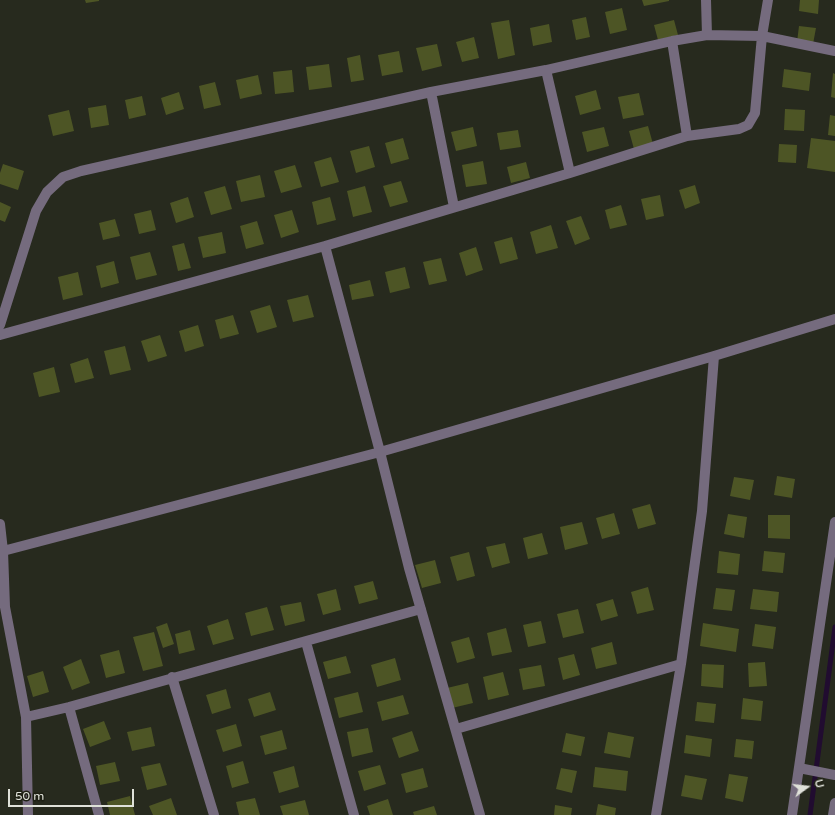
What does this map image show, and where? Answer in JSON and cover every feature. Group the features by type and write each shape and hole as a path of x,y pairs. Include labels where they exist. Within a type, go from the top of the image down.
{"street":[{"path":"706,0 707,36"},
{"path":"0,335 325,246 570,173 687,136 739,129 748,125 755,113 762,36 768,0"},
{"path":"0,325 36,212 47,192 63,176 431,92 546,70 672,41 707,36 762,36 835,51"},
{"path":"672,41 687,136"},
{"path":"546,70 570,173"},
{"path":"431,92 454,207"},
{"path":"325,246 421,609 480,815"},
{"path":"3,551 380,452 714,356 835,319"},
{"path":"656,815 681,664 702,511 714,356"},
{"path":"792,815 803,770 835,522"},
{"path":"0,524 3,551 5,607 26,717 28,815"},
{"path":"26,717 69,707 172,677 306,642 421,609"},
{"path":"306,642 354,815"},
{"path":"456,729 681,664"},
{"path":"172,677 214,815"},
{"path":"69,707 99,815"},
{"path":"803,770 834,775"},
{"path":"833,815 835,803"}],"building":[{"path":"85,0 99,0 99,1 86,3"},
{"path":"642,0 669,0 669,1 644,6"},
{"path":"800,0 819,0 818,14 799,11"},
{"path":"622,8 627,30 610,34 605,12"},
{"path":"586,17 590,37 576,40 572,20"},
{"path":"509,20 515,55 498,59 491,23"},
{"path":"674,20 678,35 658,40 654,25"},
{"path":"549,24 552,42 533,46 530,28"},
{"path":"799,26 816,28 813,44 797,42"},
{"path":"474,37 479,58 462,62 456,42"},
{"path":"437,44 442,66 422,71 416,48"},
{"path":"399,51 403,72 382,76 378,55"},
{"path":"360,55 364,80 351,82 347,58"},
{"path":"329,64 332,87 309,90 306,67"},
{"path":"784,69 811,73 809,91 782,87"},
{"path":"292,70 294,92 275,94 273,72"},
{"path":"833,73 835,74 835,98 831,97"},
{"path":"258,75 262,94 240,99 236,80"},
{"path":"215,82 221,105 204,109 199,86"},
{"path":"596,90 601,109 580,115 575,96"},
{"path":"179,92 184,109 166,115 161,98"},
{"path":"639,93 644,115 623,119 618,97"},
{"path":"142,96 146,115 129,119 125,100"},
{"path":"106,105 109,125 91,128 88,108"},
{"path":"785,109 805,110 804,131 784,130"},
{"path":"69,110 74,131 53,136 48,115"},
{"path":"830,115 835,116 835,136 828,135"},
{"path":"648,126 653,144 634,149 629,131"},
{"path":"473,127 477,146 456,151 451,132"},
{"path":"604,127 609,146 587,152 582,132"},
{"path":"518,130 521,147 500,150 497,133"},
{"path":"403,138 409,159 391,164 385,143"},
{"path":"811,138 835,141 835,172 807,168"},
{"path":"779,144 797,145 796,163 778,162"},
{"path":"369,146 375,167 356,173 350,151"},
{"path":"331,157 339,182 321,187 314,162"},
{"path":"483,161 487,184 466,187 462,165"},
{"path":"526,162 530,178 511,183 507,167"},
{"path":"3,164 24,171 18,190 0,184 0,173"},
{"path":"295,165 302,187 281,193 274,171"},
{"path":"260,175 265,197 241,202 236,181"},
{"path":"401,181 408,202 390,207 383,186"},
{"path":"695,185 700,203 685,209 679,190"},
{"path":"225,186 232,209 211,215 204,192"},
{"path":"365,186 372,212 353,217 347,191"},
{"path":"660,195 664,216 646,220 641,199"},
{"path":"188,197 194,217 176,223 170,203"},
{"path":"330,197 336,220 317,225 312,202"},
{"path":"0,202 11,207 5,222 0,220"},
{"path":"621,205 627,225 610,229 605,210"},
{"path":"151,210 156,230 139,234 134,214"},
{"path":"292,210 299,232 281,238 274,215"},
{"path":"581,216 590,239 575,245 566,221"},
{"path":"115,219 120,236 103,240 99,223"},
{"path":"257,221 264,244 246,249 240,226"},
{"path":"551,225 558,248 536,254 530,232"},
{"path":"222,232 226,253 203,258 198,237"},
{"path":"512,237 518,259 500,264 494,242"},
{"path":"184,243 191,268 178,271 172,246"},
{"path":"476,247 483,270 466,276 459,253"},
{"path":"150,252 157,275 136,280 130,257"},
{"path":"441,258 447,281 429,285 423,262"},
{"path":"114,261 119,283 101,288 96,266"},
{"path":"405,267 410,288 390,293 385,272"},
{"path":"78,272 83,295 63,300 58,277"},
{"path":"370,280 374,296 352,300 349,285"},
{"path":"308,295 314,317 293,322 287,300"},
{"path":"270,305 277,327 257,333 250,311"},
{"path":"233,315 239,334 220,339 215,320"},
{"path":"198,325 204,346 185,352 179,331"},
{"path":"160,335 167,356 148,362 141,341"},
{"path":"125,346 131,370 110,375 104,351"},
{"path":"88,358 94,378 75,383 70,364"},
{"path":"54,367 60,392 39,397 33,373"},
{"path":"777,476 795,479 792,498 774,495"},
{"path":"734,477 754,480 750,500 730,496"},
{"path":"650,504 656,524 638,529 632,509"},
{"path":"614,513 620,534 602,539 596,518"},
{"path":"728,514 747,517 744,538 724,534"},
{"path":"768,515 790,515 790,539 768,538"},
{"path":"582,522 588,544 565,550 560,527"},
{"path":"542,533 548,554 528,559 523,538"},
{"path":"505,543 510,563 492,568 486,547"},
{"path":"719,551 740,554 738,575 717,573"},
{"path":"764,551 785,553 783,573 762,571"},
{"path":"469,552 475,576 457,581 450,557"},
{"path":"435,560 441,583 422,588 415,565"},
{"path":"373,581 378,599 359,604 354,586"},
{"path":"648,587 654,610 637,614 631,592"},
{"path":"716,588 735,590 732,611 713,609"},
{"path":"336,589 341,610 323,615 317,594"},
{"path":"753,589 779,592 777,612 750,609"},
{"path":"613,599 618,616 601,621 596,604"},
{"path":"301,602 305,621 285,626 280,606"},
{"path":"267,607 274,630 251,636 245,613"},
{"path":"578,609 584,633 563,638 557,614"},
{"path":"228,619 234,639 213,645 207,626"},
{"path":"541,621 546,643 528,647 523,625"},
{"path":"167,623 174,644 163,648 156,627"},
{"path":"703,623 739,629 736,652 700,646"},
{"path":"755,624 776,627 773,649 752,646"},
{"path":"506,628 512,652 492,656 487,633"},
{"path":"190,630 195,650 179,654 175,634"},
{"path":"154,632 163,666 143,671 133,637"},
{"path":"469,637 475,658 457,663 451,642"},
{"path":"612,642 617,664 596,669 591,648"},
{"path":"119,650 125,673 106,678 100,655"},
{"path":"574,654 580,675 563,680 558,658"},
{"path":"346,656 351,673 328,679 323,662"},
{"path":"395,658 401,680 377,687 371,665"},
{"path":"81,659 90,683 72,690 63,667"},
{"path":"765,662 767,686 749,687 748,663"},
{"path":"702,664 724,665 723,688 701,686"},
{"path":"541,665 545,686 523,690 519,669"},
{"path":"43,671 49,692 33,697 27,676"},
{"path":"503,672 509,695 488,700 483,677"},
{"path":"468,683 473,703 452,708 447,688"},
{"path":"226,689 231,708 212,714 206,695"},
{"path":"270,692 276,710 254,717 248,699"},
{"path":"358,692 363,712 339,718 334,698"},
{"path":"403,695 409,714 382,721 377,702"},
{"path":"743,698 763,701 761,721 741,719"},
{"path":"697,702 716,704 714,723 695,721"},
{"path":"104,721 111,739 90,747 83,729"},
{"path":"236,724 242,746 223,752 216,730"},
{"path":"151,727 155,746 132,751 127,732"},
{"path":"368,728 373,752 352,757 347,732"},
{"path":"282,730 287,749 265,755 260,736"},
{"path":"412,731 419,751 399,758 392,738"},
{"path":"608,732 634,737 630,758 604,753"},
{"path":"566,733 585,737 581,756 562,752"},
{"path":"686,735 712,739 710,757 684,753"},
{"path":"736,739 754,741 752,759 734,757"},
{"path":"243,761 249,783 232,788 226,766"},
{"path":"115,762 120,781 100,785 96,766"},
{"path":"160,763 167,785 147,790 141,767"},
{"path":"380,765 386,784 364,791 358,771"},
{"path":"294,766 299,787 279,793 273,772"},
{"path":"595,767 628,771 626,791 593,787"},
{"path":"423,768 428,787 406,793 401,774"},
{"path":"561,768 577,771 572,793 556,789"},
{"path":"729,774 748,777 743,802 725,798"},
{"path":"685,775 707,779 702,800 681,796"},
{"path":"130,796 135,815 110,815 107,802"},
{"path":"171,798 177,815 153,815 149,806"},
{"path":"255,798 260,815 239,815 236,802"},
{"path":"388,799 393,815 370,815 367,806"},
{"path":"305,800 309,815 283,815 280,806"},
{"path":"598,804 616,808 615,815 596,815"},
{"path":"555,805 572,808 571,815 554,815"},
{"path":"434,806 437,815 414,815 413,812"}],"waterway":[{"path":"810,815 835,627"}]}
